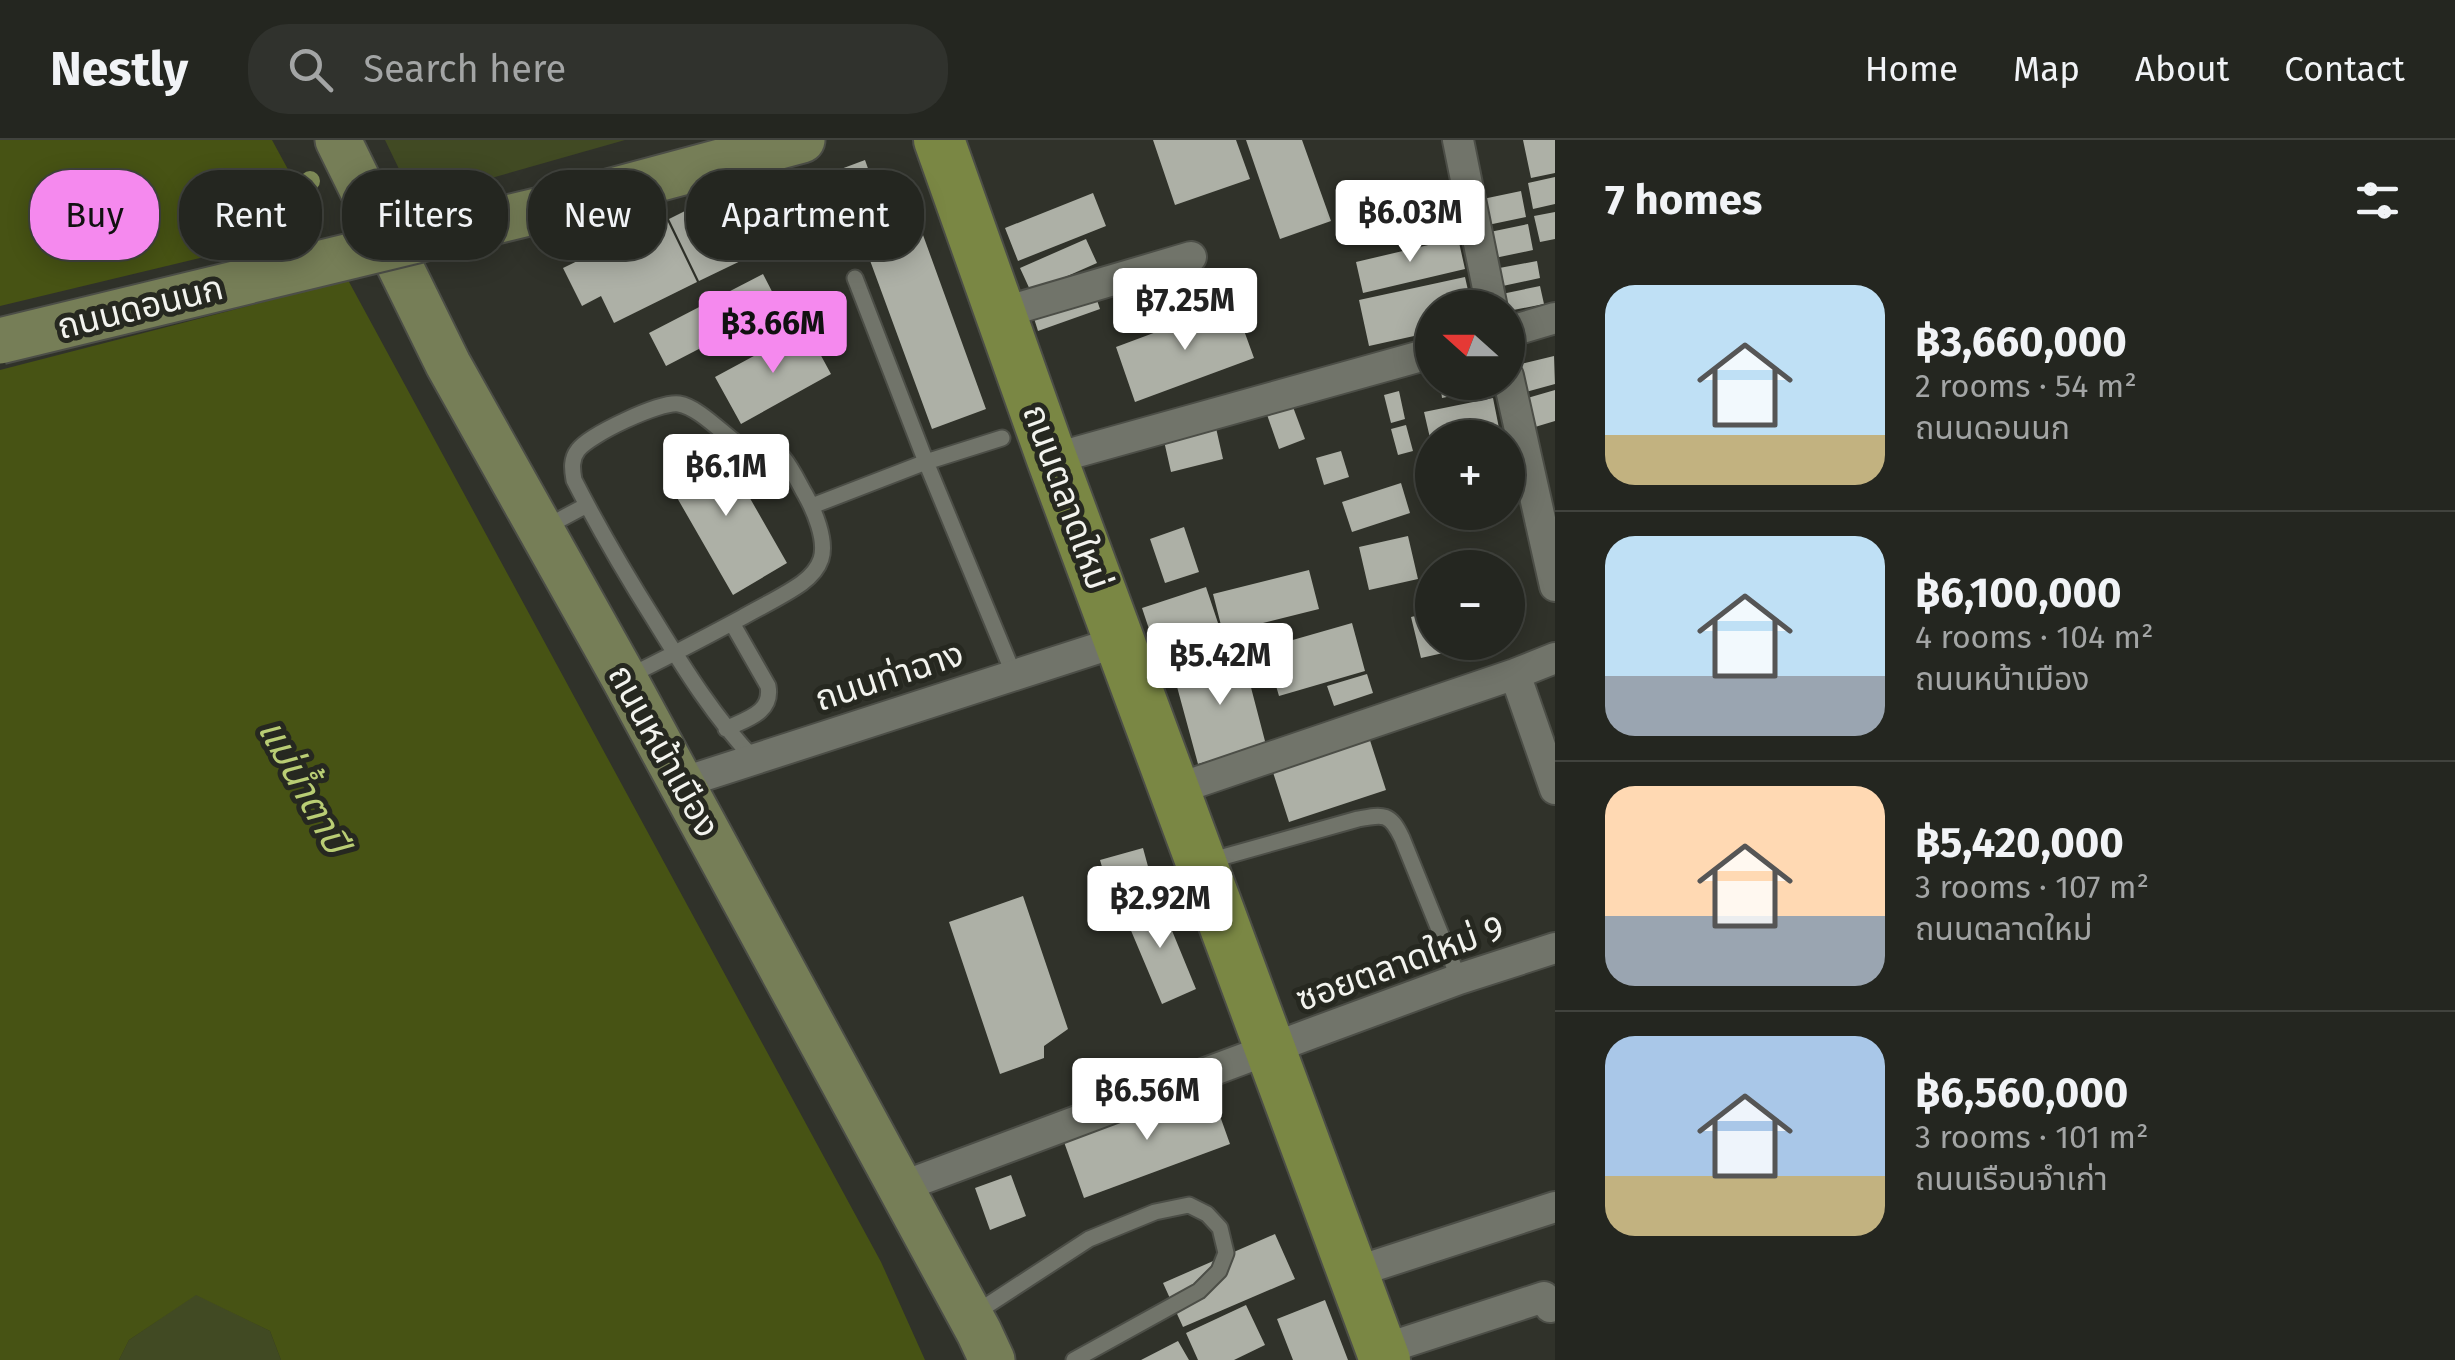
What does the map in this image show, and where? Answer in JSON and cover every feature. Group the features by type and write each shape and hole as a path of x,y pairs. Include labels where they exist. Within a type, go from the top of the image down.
{"main road":[{"name":"ถนนตลาดใหม่","path":"939,140 1052,458 1383,1355"}],"street":[{"name":"ถนนหน้าเมือง","path":"338,140 448,364 681,782 992,1360"},
{"name":"ถนนดอนนก","path":"0,341 548,208 802,140"},
{"path":"1458,140 1488,290"},
{"path":"1001,313 1191,258"},
{"path":"1525,327 1555,318"},
{"path":"1052,458 1415,358"},
{"path":"1513,400 1555,586"},
{"name":"ถนนท่าฉาง","path":"681,782 1120,641"},
{"path":"1174,790 1555,658"},
{"path":"1515,674 1555,790"},
{"name":"ซอยตลาดใหม่ 9","path":"901,1186 1555,948"},
{"path":"1352,1273 1555,1207"},
{"path":"1383,1355 1544,1297 1550,1307 1555,1306"}],"lane":[{"path":"855,278 1014,675"},
{"path":"624,678 675,654 805,581 823,555 812,506 776,450 760,444 738,444 680,404 656,407 582,444 575,454 574,480 604,539 675,654 726,729 754,759"},
{"path":"812,506 926,462 1002,438"},
{"path":"541,530 587,505"},
{"path":"726,729 768,704 770,696 732,623"},
{"path":"1202,863 1380,814 1390,819 1402,838 1459,980"},
{"path":"971,1316 1089,1239 1154,1212 1189,1205 1207,1214 1220,1228 1226,1253 1220,1271 1198,1291 1074,1360"}],"shaded area":[{"path":"385,140 625,140 508,173 508,170 400,170"},
{"path":"196,1294 270,1331 281,1360 119,1360 129,1340"}],"water":[{"name":"แม่น้ำตาปี","path":"0,140 272,140 288,170 179,170 179,260 322,260 322,232 881,1262 925,1360 281,1360 270,1331 196,1295 129,1340 119,1360 0,1360"}],"pier":[{"path":"322,229 353,279 0,370 0,306 192,260 322,260"}],"building":[{"path":"1153,140 1236,140 1250,179 1175,205"},
{"path":"1246,140 1302,140 1331,221 1280,239"},
{"path":"1523,140 1555,140 1555,173 1531,178"},
{"path":"865,160 869,170 838,170"},
{"path":"1555,177 1555,204 1533,209 1528,183"},
{"path":"1521,191 1526,217 1483,226 1478,200"},
{"path":"1093,193 1106,226 1018,261 1005,228"},
{"path":"686,210 686,254 669,219"},
{"path":"1555,212 1555,239 1540,242 1534,216"},
{"path":"666,218 697,282 614,323 601,296 582,306 563,268 579,260 666,260"},
{"path":"1528,224 1533,250 1490,259 1485,233"},
{"path":"924,238 986,409 932,429 870,260 924,260"},
{"path":"1458,238 1465,269 1363,293 1356,262"},
{"path":"1086,239 1097,263 1031,292 1020,268"},
{"path":"689,260 743,260 699,281"},
{"path":"1537,261 1540,278 1498,287 1494,269"},
{"path":"763,274 780,307 666,366 649,333"},
{"path":"1465,277 1468,290 1415,290 1415,336 1369,346 1359,300"},
{"path":"1540,286 1544,304 1525,308 1525,290 1521,290"},
{"path":"1094,291 1100,309 1038,331 1032,312"},
{"path":"1234,303 1254,358 1135,402 1116,347"},
{"path":"806,328 831,374 741,424 715,377"},
{"path":"1554,356 1555,384 1525,392 1525,363"},
{"path":"1555,390 1555,421 1525,430 1517,401"},
{"path":"1399,391 1405,419 1391,423 1384,395"},
{"path":"1290,399 1305,439 1279,449 1265,409"},
{"path":"1493,400 1497,420 1426,420 1424,412"},
{"path":"1214,419 1223,459 1171,472 1162,432"},
{"path":"1406,425 1413,451 1398,455 1391,429"},
{"path":"719,444 787,563 733,595 664,475"},
{"path":"1341,451 1349,477 1324,485 1316,458"},
{"path":"1401,483 1410,513 1352,532 1342,502"},
{"path":"1184,527 1199,572 1165,583 1150,539"},
{"path":"1408,536 1415,580 1369,590 1359,547"},
{"path":"1309,570 1319,609 1223,633 1213,594"},
{"path":"1206,587 1220,629 1156,650 1142,608"},
{"path":"1352,623 1365,671 1279,696 1265,648"},
{"path":"1242,653 1266,745 1198,764 1173,672"},
{"path":"1367,674 1373,693 1334,706 1327,686"},
{"path":"1367,731 1386,790 1289,822 1270,763"},
{"path":"1143,848 1156,896 1114,908 1100,860"},
{"path":"1023,896 1068,1029 1044,1046 1044,1058 1000,1074 949,922"},
{"path":"1159,899 1196,989 1162,1004 1124,914"},
{"path":"1210,1088 1230,1144 1084,1198 1064,1142"},
{"path":"1011,1175 1026,1216 990,1230 975,1188"},
{"path":"1275,1234 1295,1279 1183,1327 1163,1283"},
{"path":"1325,1300 1348,1360 1293,1360 1277,1319"},
{"path":"1246,1305 1265,1345 1234,1360 1198,1360 1186,1333"},
{"path":"1178,1341 1189,1360 1141,1360"}]}
